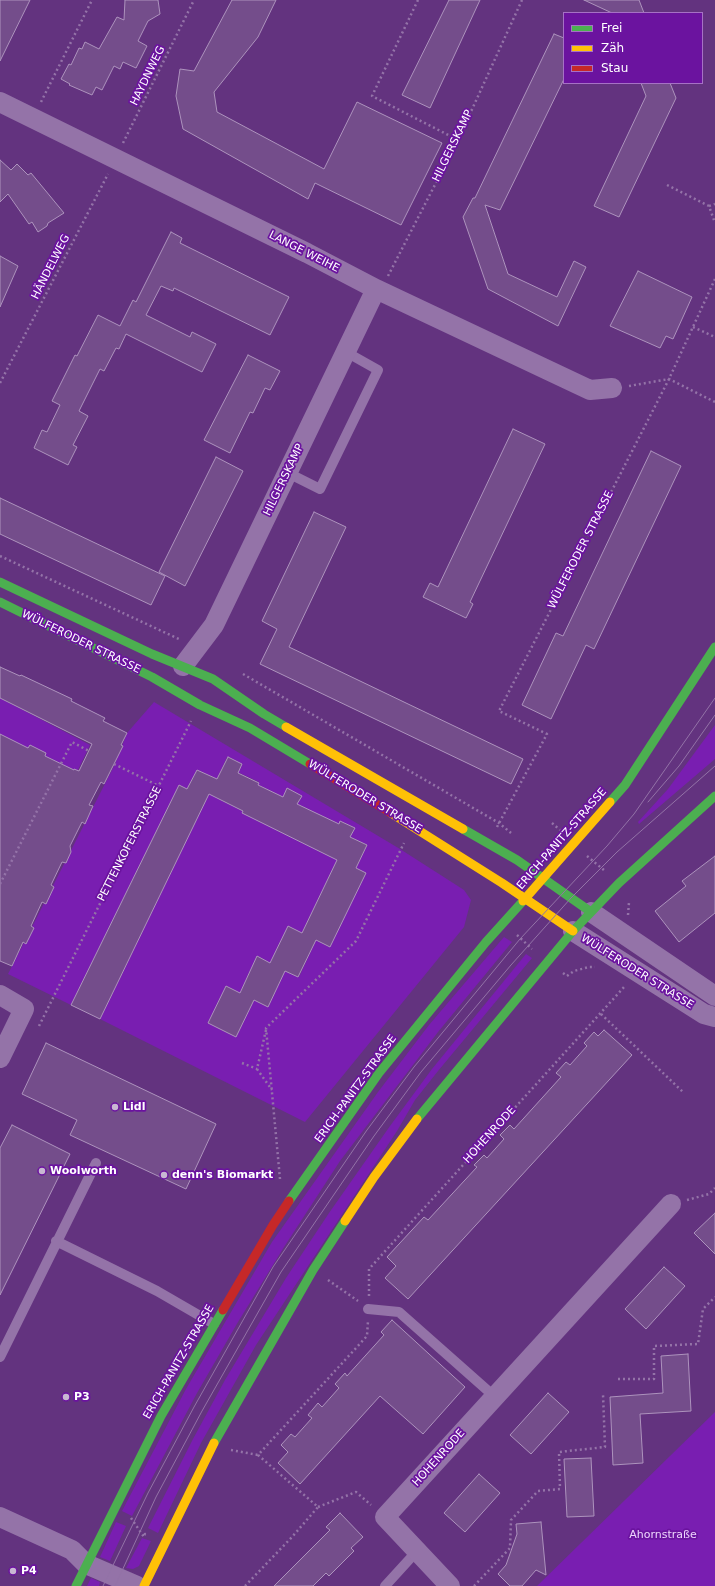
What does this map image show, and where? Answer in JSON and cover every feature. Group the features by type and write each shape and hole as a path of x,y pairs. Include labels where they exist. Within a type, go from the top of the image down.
{"main road":[{"name":"WÜLFERODER STRASSE","path":"0,582 152,654 213,679 264,714 517,860 591,912"},
{"name":"WÜLFERODER STRASSE","path":"0,602 152,676 200,705 250,728 414,827 573,931"},
{"name":"ERICH-PANITZ-STRASSE","path":"76,1586 161,1416 214,1324 274,1225 379,1073 482,948 625,785 715,647"},
{"path":"144,1586 212,1446 263,1355 313,1270 374,1177 404,1135 573,931 619,883 715,796"}],"street":[{"name":"LANGE WEIHE","path":"0,102 116,158 379,290 590,390 612,388"},
{"name":"HILGERSKAMP","path":"182,666 214,625 346,352 379,290"},
{"name":"WÜLFERODER STRASSE","path":"591,912 715,996"},
{"name":"WÜLFERODER STRASSE","path":"573,931 704,1014 715,1017"},
{"path":"0,995 24,1009 0,1058"},
{"name":"HOHENRODE","path":"385,1517 671,1204"},
{"path":"0,1517 72,1550 86,1564 137,1586"},
{"path":"385,1517 450,1586"}],"lane":[{"path":"288,473 320,489 378,370 346,352"},
{"path":"0,1357 96,1163"},
{"path":"56,1242 157,1291 214,1324"},
{"path":"368,1309 399,1312 495,1397"},
{"path":"385,1586 417,1551"}],"path":[{"path":"33,118 92,0"},
{"name":"HAYDNWEG","path":"116,158 194,0"},
{"path":"418,0 372,96 458,140"},
{"name":"HILGERSKAMP","path":"379,290 458,140 522,0"},
{"name":"HÄNDELWEG","path":"0,383 116,158"},
{"path":"667,186 709,206 715,204"},
{"path":"709,206 715,223"},
{"path":"669,379 715,279"},
{"path":"693,326 715,337"},
{"path":"612,388 669,379 715,402"},
{"name":"WÜLFERODER STRASSE","path":"488,843 548,734 499,710 669,379"},
{"name":"PETTENKOFERSTRASSE","path":"39,1026 200,705"},
{"path":"0,884 72,742 89,751"},
{"path":"114,764 159,786"},
{"path":"552,823 619,883"},
{"path":"257,1069 266,1028 356,941 400,849 414,827"},
{"path":"503,924 546,962 566,976"},
{"name":"HOHENRODE","path":"258,1456 367,1336 369,1269 638,972"},
{"path":"601,1014 683,1092"},
{"path":"266,1028 280,1179"},
{"path":"242,1062 257,1069 272,1090"},
{"path":"671,1204 709,1194 715,1188"},
{"path":"313,1270 368,1309"},
{"path":"618,1379 654,1379 654,1346 698,1344 703,1309 715,1297"},
{"path":"474,1586 510,1548 511,1520 538,1491 560,1489 559,1452 606,1447 603,1394"},
{"path":"212,1446 258,1456 318,1507"},
{"path":"245,1586 318,1507 356,1492 385,1517"},
{"path":"111,1515 128,1522 131,1518 144,1537 145,1534 164,1544"}],"green space":[{"path":"0,698 90,745 0,932"},
{"path":"154,702 400,849 464,890 471,900 464,927 305,1122 100,1019 209,794 337,860 302,933 270,963 257,957 240,993 226,986 208,1023 236,1037 254,1000 268,1007 285,971 299,977 316,940 329,947 356,868 367,845 344,834 349,825 340,821 336,829 292,802 296,793 287,789 283,797 258,785 259,782 233,770 237,761 227,757 217,779 197,770 187,789 179,785 71,1005 8,974 115,764 127,733"},
{"path":"715,725 715,759 639,824 638,822 668,789"},
{"path":"504,937 512,942 438,1032 340,1161 284,1247 238,1322 197,1393 132,1516 122,1511 186,1389 272,1242 378,1092 429,1025"},
{"path":"526,954 532,958 415,1100 397,1131 256,1345 201,1443 158,1533 148,1528 225,1380 286,1278 329,1213 432,1069"},
{"name":"Ahornstraße","path":"715,1412 715,1586 537,1586"},
{"path":"116,1522 126,1526 110,1561 100,1557"},
{"path":"142,1538 151,1541 139,1566 133,1569 126,1568"},
{"path":"91,1578 100,1582 99,1586 87,1586"}],"building":[{"path":"0,0 30,0 0,61"},
{"path":"125,0 158,0 160,14 148,21 138,41 147,46 136,68 123,62 120,69 114,66 102,90 96,87 92,95 69,85 70,84 61,79 69,64 71,65 79,48 82,49 85,42 99,49 117,17 124,20"},
{"path":"232,0 276,0 258,37 214,92 217,112 324,169 357,102 442,143 401,225 315,183 308,199 183,129 176,96 180,69 194,71"},
{"path":"449,0 480,0 430,108 402,95"},
{"path":"584,0 639,0 644,12 610,12"},
{"path":"554,34 563,38 563,81 500,210 485,205 508,274 557,297 574,261 586,267 558,326 488,289 463,217 473,198 475,198"},
{"path":"641,84 670,84 676,98 619,217 594,206 646,96"},
{"path":"0,160 11,170 17,164 28,175 31,173 64,213 48,223 47,226 38,232 32,222 29,224 8,194 0,202"},
{"path":"171,232 182,238 180,243 289,297 270,335 174,288 173,291 161,286 146,315 190,337 192,332 216,344 202,372 126,334 119,349 116,348 104,371 100,369 79,411 88,416 73,445 77,447 68,465 34,448 42,430 47,432 60,405 52,401 75,355 77,356 98,315 120,326 133,300 136,302"},
{"path":"0,256 18,266 0,307"},
{"path":"638,271 692,297 673,339 666,336 660,348 610,326"},
{"path":"248,355 280,371 270,390 265,388 253,413 250,412 230,453 204,440"},
{"path":"513,429 545,444 470,602 473,604 466,618 423,597 430,583 438,587"},
{"path":"651,451 681,466 594,649 586,645 551,719 522,705 556,633 563,636"},
{"path":"216,457 243,471 185,586 159,572"},
{"path":"0,498 165,576 151,605 0,534"},
{"path":"314,512 346,527 289,647 523,759 511,784 260,664 277,629 262,621"},
{"path":"0,667 20,676 21,675 72,699 71,701 105,718 103,721 127,733 121,745 123,746 104,784 101,782 89,805 93,806 85,824 82,822 70,846 71,852 66,863 62,862 51,885 54,887 46,904 42,902 31,926 34,928 26,944 23,942 12,966 0,961 0,734 28,748 30,745 46,753 45,756 79,771 92,744 0,698"},
{"path":"228,757 242,764 238,773 283,797 287,788 302,796 297,804 339,824 340,821 355,828 350,837 367,845 356,868 366,873 330,947 316,940 298,977 285,971 268,1007 254,1000 236,1037 208,1023 226,986 240,993 257,956 270,963 288,926 302,933 337,860 242,813 243,811 209,794 100,1019 71,1005 179,785 187,789 197,770 217,779"},
{"path":"715,856 715,913 679,942 655,911 686,886 682,881"},
{"path":"604,1030 632,1055 408,1299 385,1278 396,1266 387,1257 424,1217 428,1220 477,1167 474,1165 484,1155 487,1158 504,1139 500,1135 510,1125 514,1129 561,1077 556,1073 566,1062 570,1065 587,1046 584,1043 594,1032 598,1036"},
{"name":"Lidl","path":"46,1043 216,1124 186,1189 70,1135 77,1120 22,1094"},
{"path":"12,1125 70,1154 0,1295 0,1148"},
{"path":"715,1213 715,1254 694,1233"},
{"path":"664,1267 685,1286 646,1329 625,1309"},
{"path":"392,1320 465,1387 423,1434 380,1396 300,1484 278,1463 288,1452 281,1445 291,1434 295,1437 312,1418 308,1415 318,1403 322,1407 339,1388 335,1384 345,1373 347,1376 384,1335 381,1332"},
{"path":"688,1354 691,1411 640,1414 643,1463 613,1465 610,1397 663,1393 661,1356"},
{"path":"548,1393 569,1412 531,1454 510,1435"},
{"path":"591,1458 594,1516 567,1517 564,1459"},
{"path":"479,1474 500,1493 465,1532 444,1513"},
{"path":"340,1513 363,1537 351,1548 354,1551 329,1576 326,1573 313,1586 274,1586 330,1530 326,1527"},
{"path":"541,1522 546,1575 536,1570 522,1586 510,1586 498,1574 506,1565 517,1534 516,1524"}],"tram line":[{"path":"103,1586 148,1493 194,1407 273,1267 367,1130 414,1067 520,939 607,846 634,814 715,698"},
{"path":"648,802 679,766 715,715"},
{"path":"115,1586 156,1497 202,1411 281,1272 374,1136 421,1072 511,965 571,898 617,852 715,766"}],"traffic: fast":[{"path":"0,582 152,654 213,679 264,714 286,727"},
{"path":"0,602 152,677 200,705 250,728 310,764"},
{"path":"610,802 625,785 715,647"},
{"path":"417,1119 573,931 619,883 715,796"},
{"path":"463,829 517,860 591,912"},
{"path":"289,1201 379,1073 486,942 523,901"},
{"path":"214,1443 313,1270 345,1221"},
{"path":"76,1586 161,1416 223,1310"}],"traffic: slow":[{"path":"286,727 463,829"},
{"path":"523,901 610,802"},
{"path":"391,813 502,883 573,931"},
{"path":"345,1221 374,1177 417,1119"},
{"path":"144,1586 214,1443"}],"traffic: jam":[{"path":"310,764 391,813"},
{"path":"223,1310 273,1225 289,1201"}],"place":[{"name":"Lidl","path":"115,1107"},
{"name":"Woolworth","path":"42,1171"},
{"name":"denn's Biomarkt","path":"164,1175"},
{"name":"P3","path":"66,1397"},
{"name":"P4","path":"13,1571"}]}
